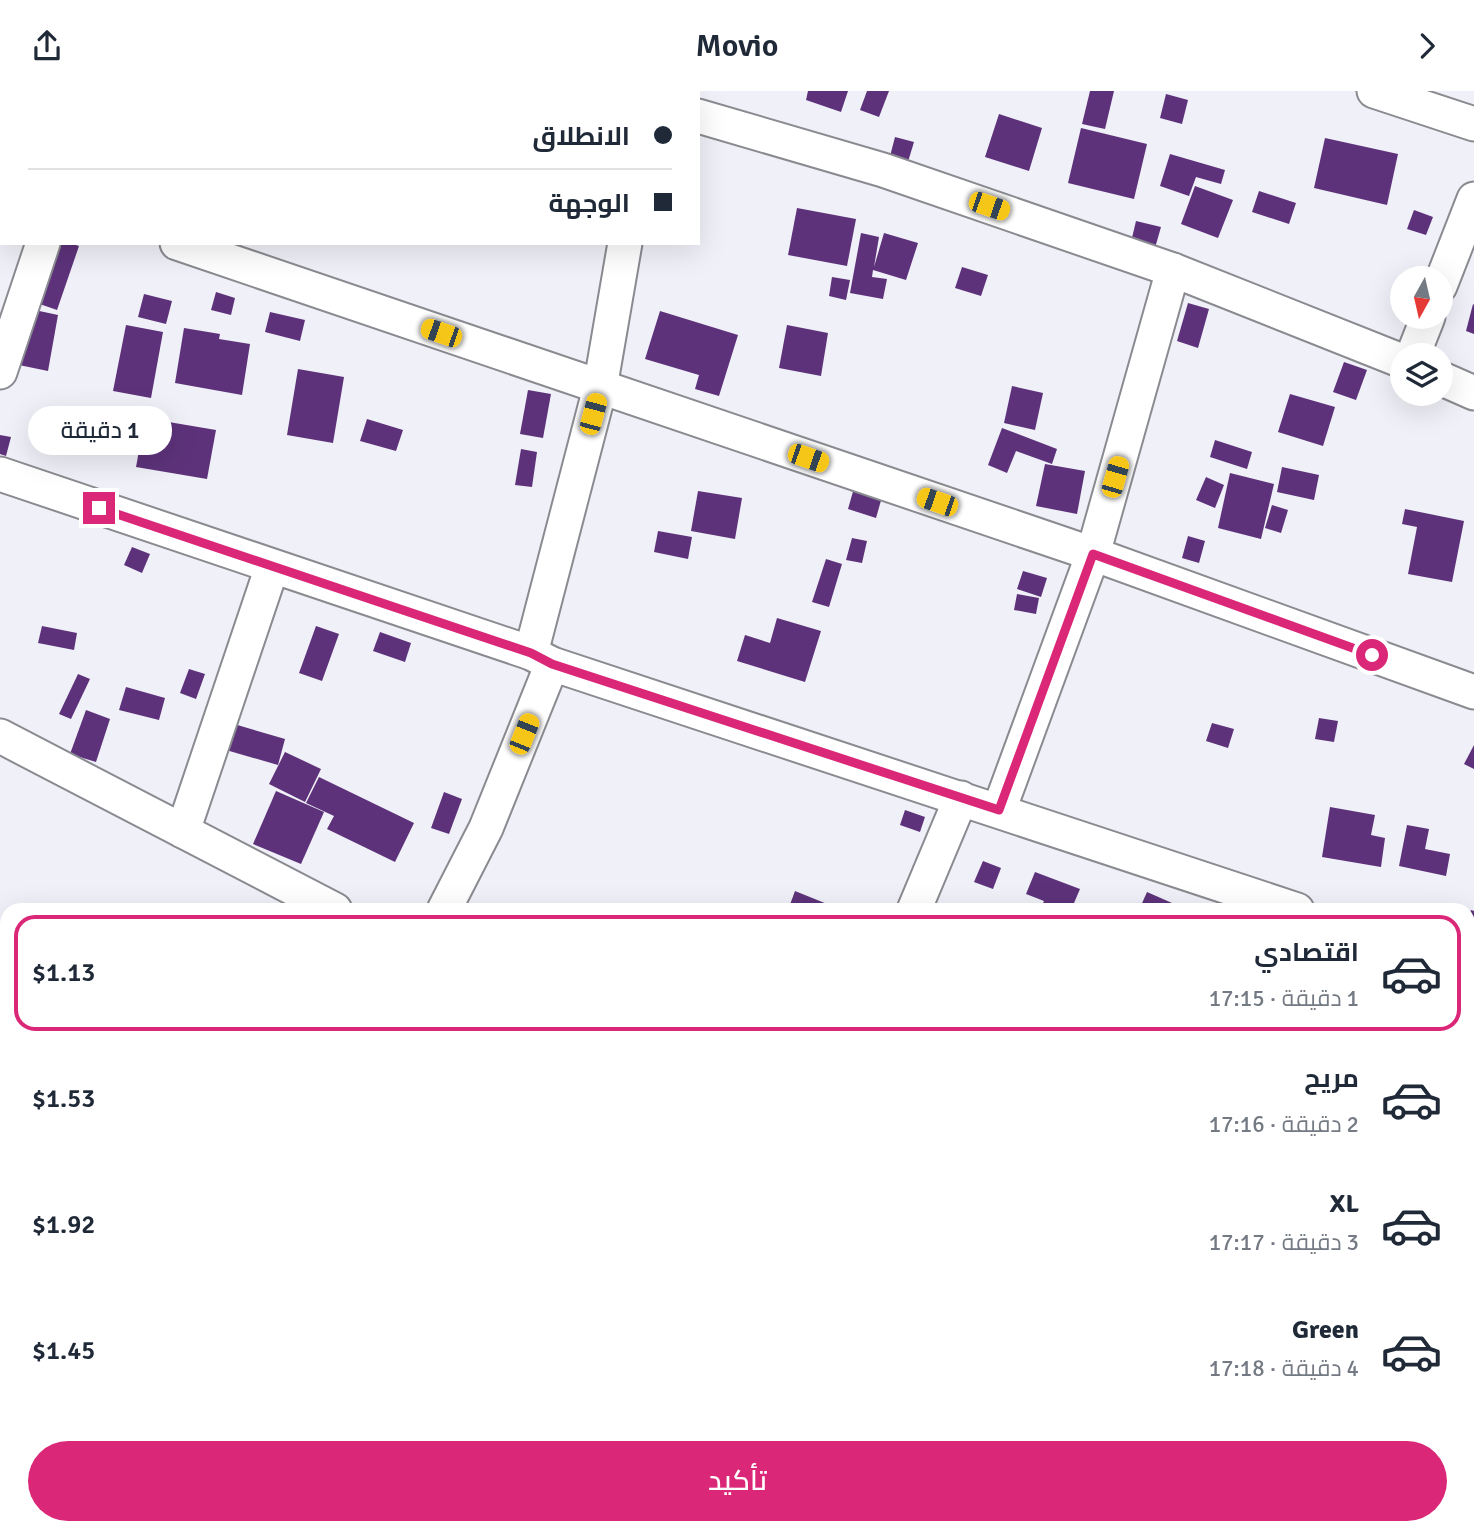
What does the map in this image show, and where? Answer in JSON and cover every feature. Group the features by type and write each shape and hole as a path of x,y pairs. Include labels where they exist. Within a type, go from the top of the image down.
{"street":[{"path":"1374,91 1474,124"},
{"path":"700,117 883,170 1173,270 1390,356"},
{"path":"1448,266 1474,199"},
{"path":"0,372 42,245"},
{"path":"183,245 1093,554 1474,692"},
{"path":"448,903 486,828 542,659 600,387 625,245"},
{"path":"999,810 1093,554 1173,270"},
{"path":"1453,384 1474,393"},
{"path":"0,474 542,659 1276,903"},
{"path":"183,831 272,567"},
{"path":"0,736 183,831 314,903"},
{"path":"918,903 961,798"}],"building":[{"path":"808,91 848,91 841,112 806,100"},
{"path":"867,91 889,91 879,117 860,110"},
{"path":"1090,91 1114,91 1105,129 1082,124"},
{"path":"1166,94 1188,100 1182,124 1160,118"},
{"path":"999,114 1042,128 1029,171 985,157"},
{"path":"1081,128 1147,144 1134,199 1068,183"},
{"path":"895,137 914,142 907,165 889,160"},
{"path":"1325,138 1398,154 1387,205 1314,188"},
{"path":"1170,154 1225,170 1221,184 1196,177 1189,196 1160,186"},
{"path":"1195,186 1233,200 1218,238 1181,224"},
{"path":"1259,191 1296,203 1289,224 1252,212"},
{"path":"797,208 856,219 847,266 788,255"},
{"path":"1414,210 1433,217 1426,235 1407,229"},
{"path":"1136,221 1161,227 1155,248 1131,242"},
{"path":"861,233 879,237 874,267 884,233 918,243 906,280 873,270 872,277 887,279 883,299 850,293"},
{"path":"54,245 79,246 57,310 34,302"},
{"path":"962,267 988,275 981,296 955,288"},
{"path":"832,277 850,280 846,300 829,296"},
{"path":"216,292 235,298 231,315 211,310"},
{"path":"144,294 172,301 166,324 138,317"},
{"path":"1188,303 1209,309 1198,348 1177,341"},
{"path":"1474,305 1474,334 1466,331"},
{"path":"30,309 58,315 48,371 19,365"},
{"path":"660,311 738,335 719,396 695,389 699,375 645,359"},
{"path":"270,312 305,320 300,341 265,332"},
{"path":"126,325 163,332 151,398 113,391"},
{"path":"787,325 828,333 821,376 779,368"},
{"path":"184,328 220,334 219,339 250,344 242,395 175,383"},
{"path":"1344,362 1367,370 1356,400 1333,392"},
{"path":"298,369 344,377 333,443 287,435"},
{"path":"1012,386 1043,393 1035,430 1004,423"},
{"path":"528,390 551,394 543,438 520,434"},
{"path":"1290,394 1335,407 1323,446 1278,432"},
{"path":"145,418 216,430 207,479 136,467"},
{"path":"367,419 403,430 396,451 360,441"},
{"path":"1002,428 1057,449 1052,464 1016,451 1007,473 988,465"},
{"path":"0,435 11,437 6,456 0,454"},
{"path":"1215,440 1252,452 1247,469 1210,457"},
{"path":"521,449 537,452 532,487 515,485"},
{"path":"1045,464 1085,471 1077,514 1036,506"},
{"path":"1282,467 1319,475 1314,500 1277,492"},
{"path":"1230,473 1274,484 1261,539 1218,528"},
{"path":"1206,477 1224,485 1215,508 1196,500"},
{"path":"854,488 882,497 876,518 848,509"},
{"path":"698,491 742,498 735,539 691,531"},
{"path":"1272,505 1288,510 1281,533 1265,528"},
{"path":"1405,509 1464,521 1452,582 1408,574 1417,527 1402,524"},
{"path":"658,531 692,537 688,559 654,552"},
{"path":"1188,536 1205,541 1199,563 1182,558"},
{"path":"852,538 867,541 862,563 846,560"},
{"path":"132,547 150,554 142,573 124,565"},
{"path":"826,559 842,564 829,607 812,602"},
{"path":"1023,571 1047,578 1041,597 1017,589"},
{"path":"1017,594 1039,598 1036,614 1014,610"},
{"path":"777,618 821,631 805,682 737,661 745,635 770,643"},
{"path":"42,626 77,633 74,650 38,643"},
{"path":"316,626 339,634 322,681 299,673"},
{"path":"380,632 411,643 405,662 373,651"},
{"path":"189,669 205,674 196,699 180,693"},
{"path":"78,674 90,679 71,719 59,714"},
{"path":"126,687 165,698 159,720 119,710"},
{"path":"86,710 110,719 96,762 70,754"},
{"path":"1319,718 1338,721 1334,742 1315,739"},
{"path":"1212,723 1234,729 1228,748 1206,741"},
{"path":"234,724 285,739 278,765 226,750"},
{"path":"1474,745 1474,769 1464,764"},
{"path":"285,752 321,769 305,802 269,784"},
{"path":"319,777 414,823 395,862 327,829 334,816 306,803"},
{"path":"276,791 324,812 301,864 253,844"},
{"path":"444,792 462,799 449,834 431,828"},
{"path":"1330,807 1375,815 1371,835 1385,838 1381,867 1322,857"},
{"path":"905,810 925,817 920,832 900,825"},
{"path":"1407,825 1429,829 1425,849 1450,854 1446,876 1399,866"},
{"path":"983,861 1001,868 993,889 974,882"},
{"path":"1035,872 1080,889 1074,903 1043,903 1044,901 1026,894"},
{"path":"795,891 825,903 791,903"},
{"path":"1147,892 1172,903 1142,903"}],"route":[{"path":"99,508 531,653 552,664 999,810 1093,554 1372,655"}]}
